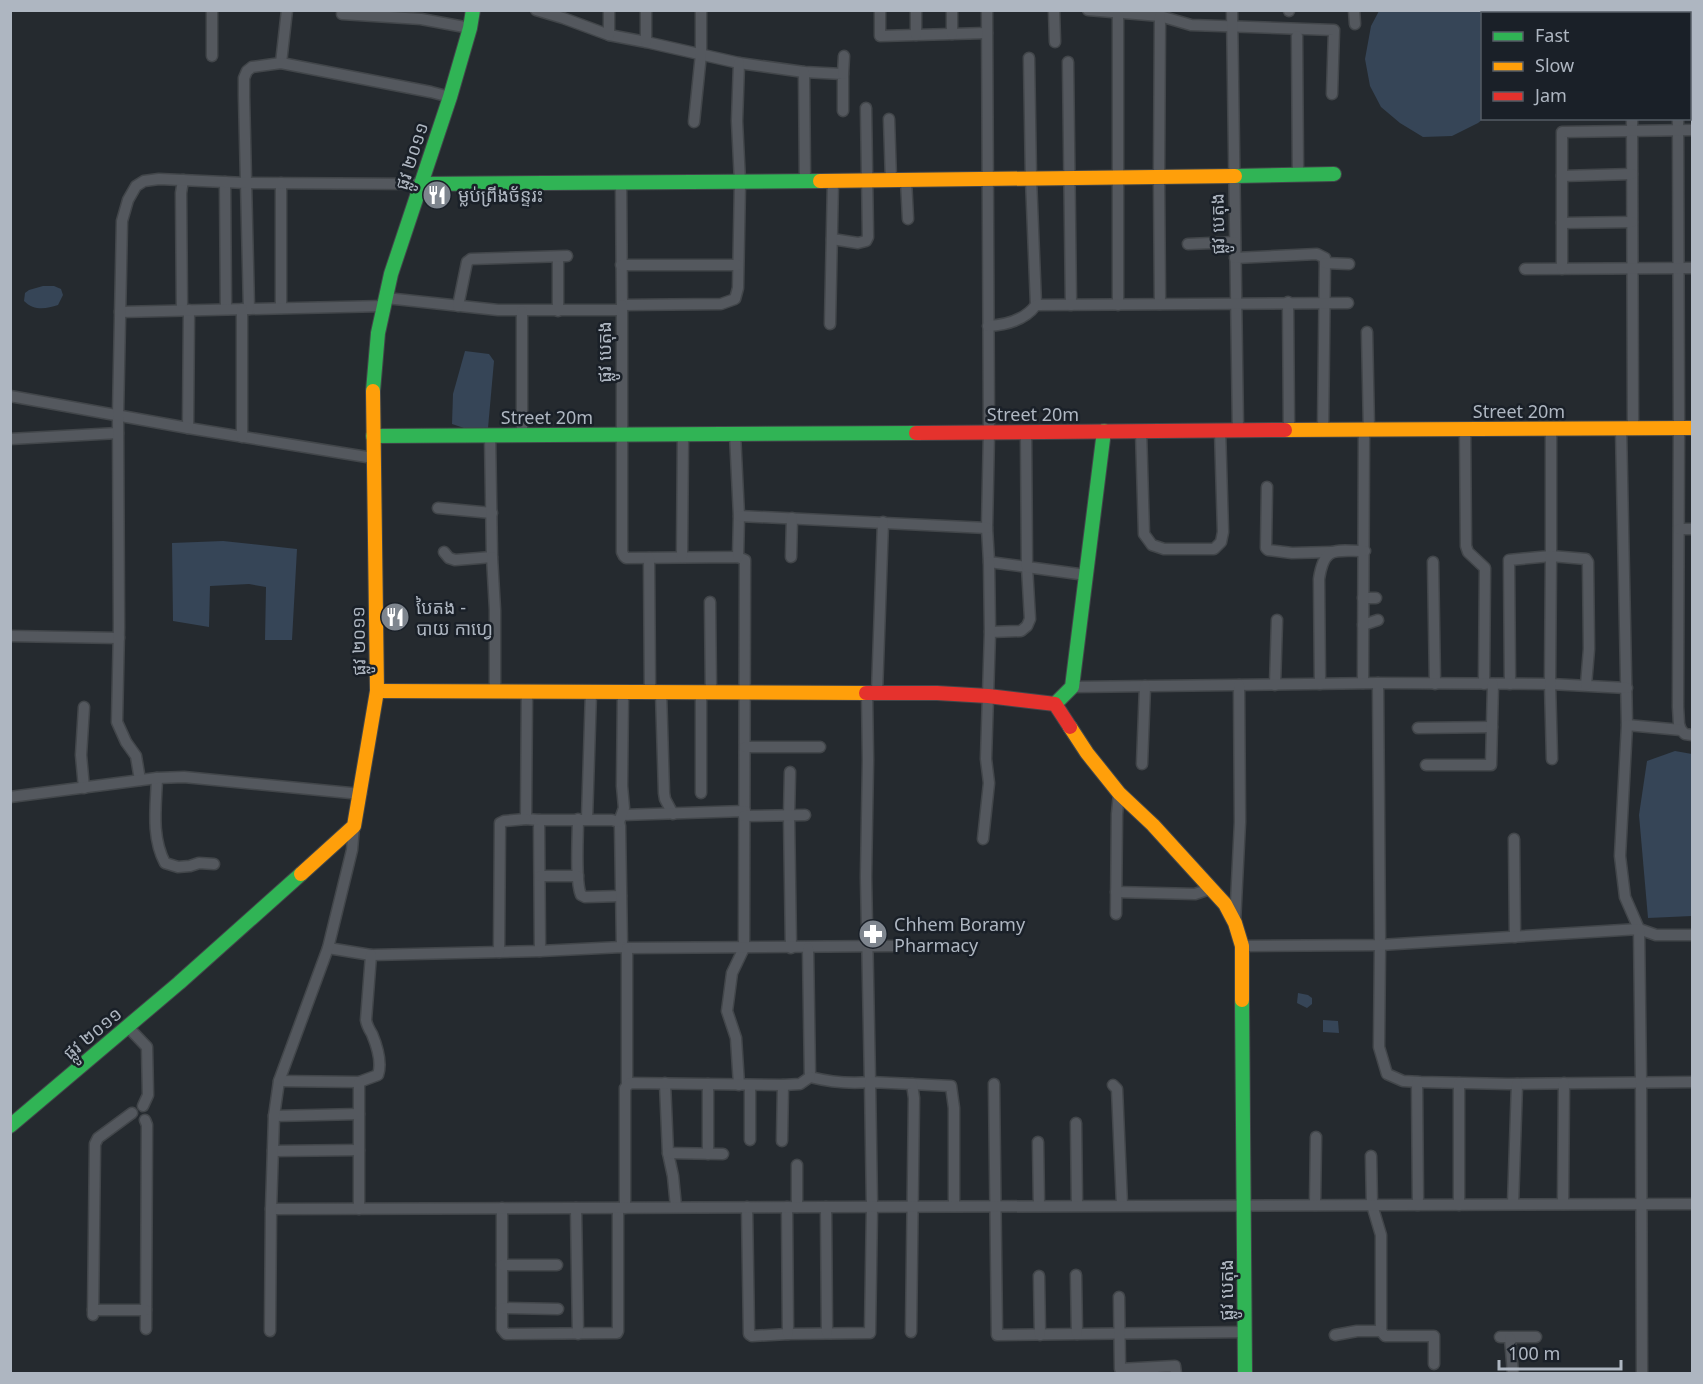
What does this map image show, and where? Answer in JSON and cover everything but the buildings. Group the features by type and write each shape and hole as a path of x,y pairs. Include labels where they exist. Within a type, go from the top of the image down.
{"street":[{"path":"212,10 212,56"},
{"path":"281,63 287,10"},
{"name":"ផ្លូវ ២០១១","path":"10,1126 178,983 354,826 377,691 372,397 378,333 391,274 450,97 473,10"},
{"path":"536,10 563,14 609,35 739,63 804,72 843,74"},
{"path":"609,10 609,35"},
{"path":"646,10 646,42"},
{"path":"694,122 701,54 701,10"},
{"path":"880,10 880,36 987,33"},
{"path":"916,10 916,35"},
{"path":"952,10 952,34"},
{"path":"983,839 989,783 986,759 990,632 987,528 989,432 987,10"},
{"path":"1054,10 1055,42"},
{"path":"1088,10 1160,16 1191,25 1216,27 1232,18 1334,30 1332,94"},
{"path":"1354,10 1355,24"},
{"path":"1118,13 1118,304"},
{"path":"342,14 421,19 470,28"},
{"path":"1160,16 1158,178 1160,304"},
{"name":"ផ្លូវ បេតុង","path":"1232,18 1238,430"},
{"path":"1297,36 1298,175"},
{"path":"843,111 844,56"},
{"path":"988,326 1010,323 1031,313 1036,305 1029,58"},
{"path":"1068,62 1071,305"},
{"path":"242,437 246,183 244,78 247,70 252,67 281,63 450,97"},
{"path":"120,312 281,308 385,302 558,311 721,304 735,299 738,288 740,182 737,121 739,63"},
{"path":"804,72 805,181"},
{"path":"832,238 853,242 866,241 869,233 866,108"},
{"path":"889,119 891,180"},
{"path":"1632,120 1632,269 1627,428 1627,725 1620,856 1625,897 1639,929 1642,1374"},
{"path":"1678,120 1678,268 1686,428 1679,529 1678,707 1681,730 1685,734 1692,735"},
{"path":"1562,268 1562,132 1692,130"},
{"path":"140,780 136,756 126,742 117,722 118,416 122,221 128,200 136,186 144,181 159,179 246,183 621,183 1334,174"},
{"path":"1562,176 1632,174"},
{"path":"183,180 181,193 188,428"},
{"path":"906,180 908,219"},
{"path":"830,324 833,181"},
{"path":"225,182 226,309"},
{"path":"281,183 281,308"},
{"name":"ផ្លូវ បេតុង","path":"621,183 622,552 626,558 649,558"},
{"path":"1562,223 1632,222"},
{"path":"1188,244 1235,242"},
{"path":"1235,258 1317,254 1325,258 1323,430"},
{"path":"458,306 467,262 471,259 563,256 558,311"},
{"path":"1325,263 1349,264"},
{"path":"621,265 738,266"},
{"path":"1525,269 1692,268"},
{"path":"1288,302 1289,430"},
{"path":"1036,305 1348,303"},
{"path":"522,310 522,435"},
{"path":"1363,683 1367,332"},
{"path":"10,396 373,458"},
{"name":"Street 20m","path":"373,436 1686,428"},
{"path":"1426,765 1491,765 1492,727 1488,684 1485,568 1468,552 1466,546 1465,429"},
{"path":"1551,429 1552,759"},
{"path":"1142,431 1144,534 1152,545 1164,549 1214,549 1221,542 1223,532 1220,430"},
{"path":"377,691 938,693 1055,704 1072,687 1104,431"},
{"path":"990,632 1021,632 1030,619 1027,567 1026,432"},
{"path":"10,439 118,433"},
{"path":"682,557 683,434"},
{"path":"735,434 739,516 738,557"},
{"path":"490,435 495,691"},
{"path":"1267,487 1266,548 1268,550 1292,553 1365,551"},
{"path":"438,508 492,513"},
{"path":"739,516 987,528"},
{"path":"791,557 792,518"},
{"path":"747,1207 748,1334 752,1336 870,1333 872,1207 866,877 868,760 884,522"},
{"path":"1679,529 1692,529"},
{"path":"1320,684 1319,579 1321,564 1326,556 1336,551"},
{"path":"444,552 449,558 455,560 492,556"},
{"path":"1510,684 1509,560 1551,556 1586,559 1588,562 1589,649 1586,685"},
{"path":"673,814 664,793 649,558 738,557 745,560 744,948 732,973 727,1011 736,1038 745,1085 750,1140"},
{"path":"989,562 1086,574"},
{"path":"1433,562 1435,684"},
{"path":"1363,598 1376,598"},
{"path":"701,794 710,602"},
{"path":"1275,685 1277,620"},
{"path":"1363,625 1378,620"},
{"path":"10,636 119,638"},
{"path":"1072,687 1378,683 1550,684 1627,688"},
{"path":"1378,683 1380,1053 1387,1074 1403,1081 1417,1082 1516,1084 1692,1082"},
{"path":"1235,923 1240,822 1239,685"},
{"path":"1142,764 1145,686"},
{"path":"526,819 527,692"},
{"path":"591,692 578,876 579,891 585,897 621,896"},
{"path":"502,1208 502,1329 506,1334 617,1333 625,1088 627,1085 620,826 624,808 622,786 623,693"},
{"name":"ផ្លូវ បេតុង","path":"1055,704 1087,753 1119,793 1153,825 1225,904 1235,923 1242,946 1245,1374"},
{"path":"84,706 81,755 84,788"},
{"path":"1627,725 1681,730"},
{"path":"1418,728 1492,727"},
{"path":"745,747 820,747"},
{"path":"790,772 791,948"},
{"path":"10,797 157,778 184,777 361,794"},
{"path":"157,778 155,824 160,853 165,863 178,867 199,863 214,864"},
{"path":"1116,914 1119,793"},
{"path":"499,952 500,823 504,821 526,819 616,820 673,814 805,815"},
{"path":"539,820 540,951"},
{"path":"270,1330 274,1116 279,1081 328,948 352,850 354,826"},
{"path":"1514,839 1515,937"},
{"path":"540,876 578,876"},
{"path":"1116,892 1195,894 1210,889"},
{"path":"1242,946 1380,945 1639,929 1656,935 1692,935"},
{"path":"328,948 371,956 625,948 893,946"},
{"path":"808,948 810,1077"},
{"path":"279,1081 359,1082 377,1077 380,1072 376,1047 366,1020 371,956"},
{"path":"127,1026 147,1047 148,1095 143,1106"},
{"path":"627,1085 630,1083 783,1085 800,1084 810,1077 856,1084 870,1082 951,1086 954,1108 954,1206"},
{"path":"359,1082 359,1209"},
{"path":"1417,1082 1418,1205"},
{"path":"665,1083 668,1153 674,1176 676,1208"},
{"path":"1458,1083 1459,1204"},
{"path":"1563,1204 1564,1083"},
{"path":"708,1084 708,1154"},
{"path":"911,1332 914,1098 912,1084"},
{"path":"994,1084 997,1335 1244,1332"},
{"path":"1513,1204 1516,1084"},
{"path":"782,1141 783,1085"},
{"path":"1113,1085 1118,1089 1122,1205"},
{"path":"143,1106 135,1107 132,1113 98,1138 95,1144 93,1313 146,1310"},
{"path":"143,1106 147,1112 145,1120 147,1125 146,1329"},
{"path":"132,1113 135,1120 140,1122 145,1120"},
{"path":"274,1116 359,1114"},
{"path":"1076,1123 1077,1205"},
{"path":"1315,1205 1316,1137"},
{"path":"1038,1142 1039,1206"},
{"path":"273,1151 359,1150"},
{"path":"668,1153 723,1154"},
{"path":"1371,1156 1372,1205 1381,1235 1381,1331 1385,1336 1434,1336 1434,1364"},
{"path":"788,1334 792,1207 797,1165"},
{"path":"271,1209 1692,1204"},
{"path":"826,1207 827,1333"},
{"path":"576,1208 578,1334"},
{"path":"502,1265 557,1265"},
{"path":"1076,1275 1077,1334"},
{"path":"1040,1276 1040,1335"},
{"path":"1119,1297 1120,1370 1175,1366 1176,1374"},
{"path":"502,1308 558,1309"},
{"path":"1335,1335 1357,1331 1381,1331"},
{"path":"1513,1374 1505,1337 1536,1337"}],"water":[{"path":"1379,11 1509,11 1481,12 1482,120 1452,136 1423,137 1400,123 1381,107 1370,86 1365,59 1371,26"},
{"path":"43,286 54,286 61,289 63,295 58,305 40,308 24,301 25,293"},
{"path":"465,351 489,354 494,361 488,428 476,432 452,424 453,394"},
{"path":"223,541 297,549 292,640 265,640 266,587 249,584 210,586 209,627 173,621 172,543"},
{"path":"1675,751 1692,754 1692,916 1648,918 1639,815 1647,761"},
{"path":"1298,993 1312,998 1312,1004 1307,1008 1297,1003"},
{"path":"1323,1020 1338,1021 1339,1033 1323,1032"}],"traffic: fast":[{"path":"373,391 378,333 391,274 450,97 473,10"},
{"path":"1235,176 1334,174"},
{"path":"421,184 820,181"},
{"path":"1055,704 1072,687 1104,431"},
{"path":"373,436 916,433"},
{"path":"10,1126 179,983 301,874"},
{"path":"1242,1000 1245,1374"}],"traffic: slow":[{"path":"820,181 1235,176"},
{"path":"301,874 354,826 377,691 373,391"},
{"path":"1285,430 1692,428"},
{"path":"377,691 866,693"},
{"path":"1070,727 1087,753 1119,793 1153,825 1225,904 1235,923 1242,946 1242,1000"}],"traffic: jam":[{"path":"916,433 1285,430"},
{"path":"866,693 937,693 1055,704 1070,727"}],"place":[{"name":"ម្លប់ព្រីងច័ន្ទរះ","path":"437,195"},
{"name":"បៃតង - បាយ កាហ្វេ","path":"395,617"},
{"name":"Chhem Boramy Pharmacy","path":"873,934"}]}
